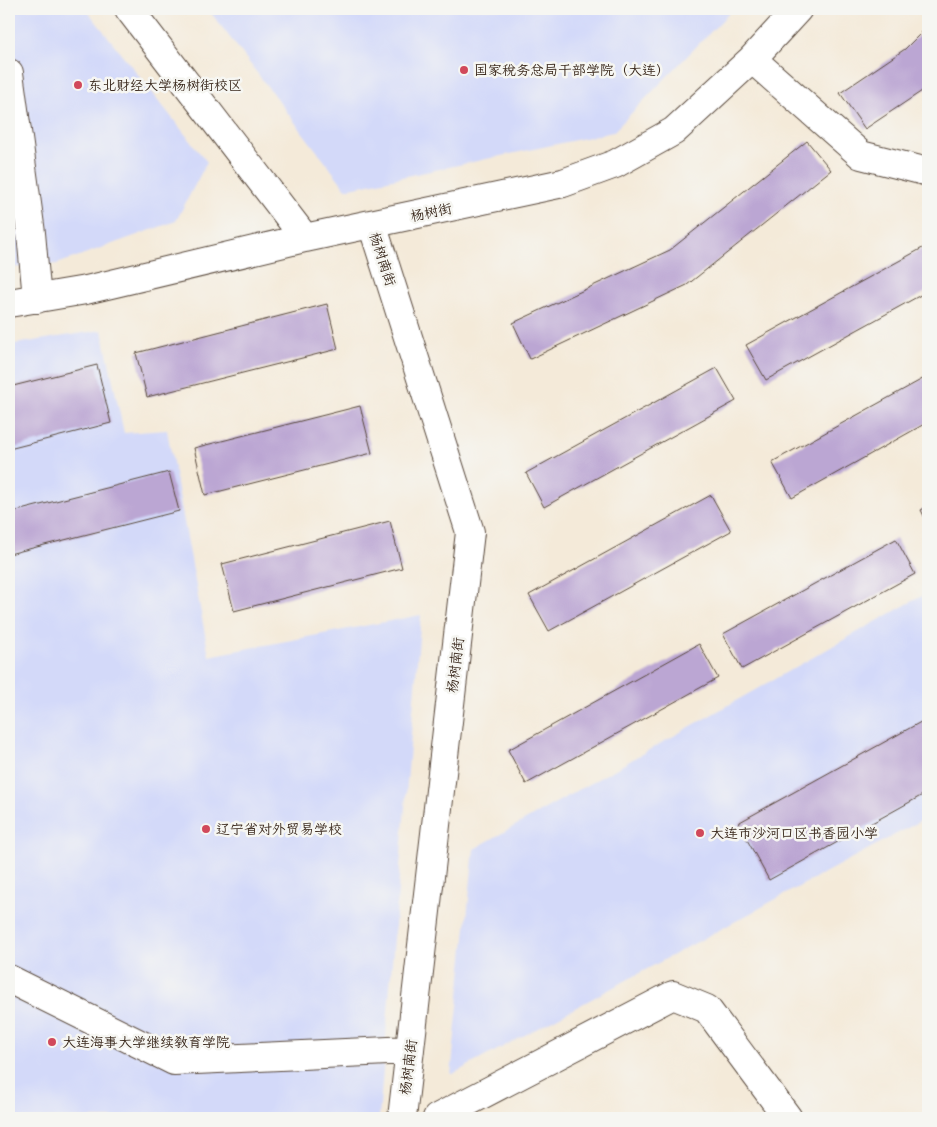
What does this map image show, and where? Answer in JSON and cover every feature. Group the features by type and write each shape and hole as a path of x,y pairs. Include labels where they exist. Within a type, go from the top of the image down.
{"street":[{"path":"129,9 305,238"},
{"name":"杨树街","path":"9,303 86,290 305,238 564,183 615,164 674,131 752,59 798,9"},
{"path":"752,59 862,155 928,172"},
{"path":"9,73 20,235 37,299"},
{"name":"杨树南街","path":"372,224 470,532 402,1118"},
{"path":"9,979 174,1061 410,1050"},
{"path":"437,1118 463,1111 674,995 707,1009 788,1118"}],"shaded area":[{"name":"东北财经大学杨树街校区","path":"9,9 86,9 207,162 176,221 57,264 9,268"},
{"name":"国家税务总局干部学院（大连）","path":"208,9 733,9 613,132 346,189"},
{"name":"辽宁省对外贸易学校","path":"102,330 124,433 167,430 209,656 421,615 379,1118 9,1118 9,345"},
{"name":"大连市沙河口区书香园小学","path":"925,594 928,600 928,817 451,1075 474,849"}],"building":[{"path":"928,26 928,87 865,129 840,93 905,49"},
{"path":"807,141 831,170 687,285 530,359 513,323 670,250"},
{"path":"928,245 928,291 766,380 746,345"},
{"path":"327,304 338,349 147,397 136,353"},
{"path":"97,365 111,423 9,449 9,387"},
{"path":"717,368 736,401 544,507 526,473"},
{"path":"928,376 928,422 792,498 772,462"},
{"path":"360,406 372,453 205,495 194,448"},
{"path":"169,472 179,511 9,554 9,513"},
{"path":"711,495 731,531 549,631 529,595"},
{"path":"928,506 928,524 921,510"},
{"path":"390,521 402,568 234,611 222,564"},
{"path":"896,539 915,574 742,669 723,634"},
{"path":"699,644 718,678 526,784 508,750"},
{"path":"928,718 928,792 769,880 738,823"}],"place":[{"name":"国家税务总局干部学院（大连）","path":"464,70"},
{"name":"东北财经大学杨树街校区","path":"78,85"},
{"name":"辽宁省对外贸易学校","path":"206,829"},
{"name":"大连市沙河口区书香园小学","path":"700,833"},
{"name":"大连海事大学继续教育学院","path":"52,1042"}]}
